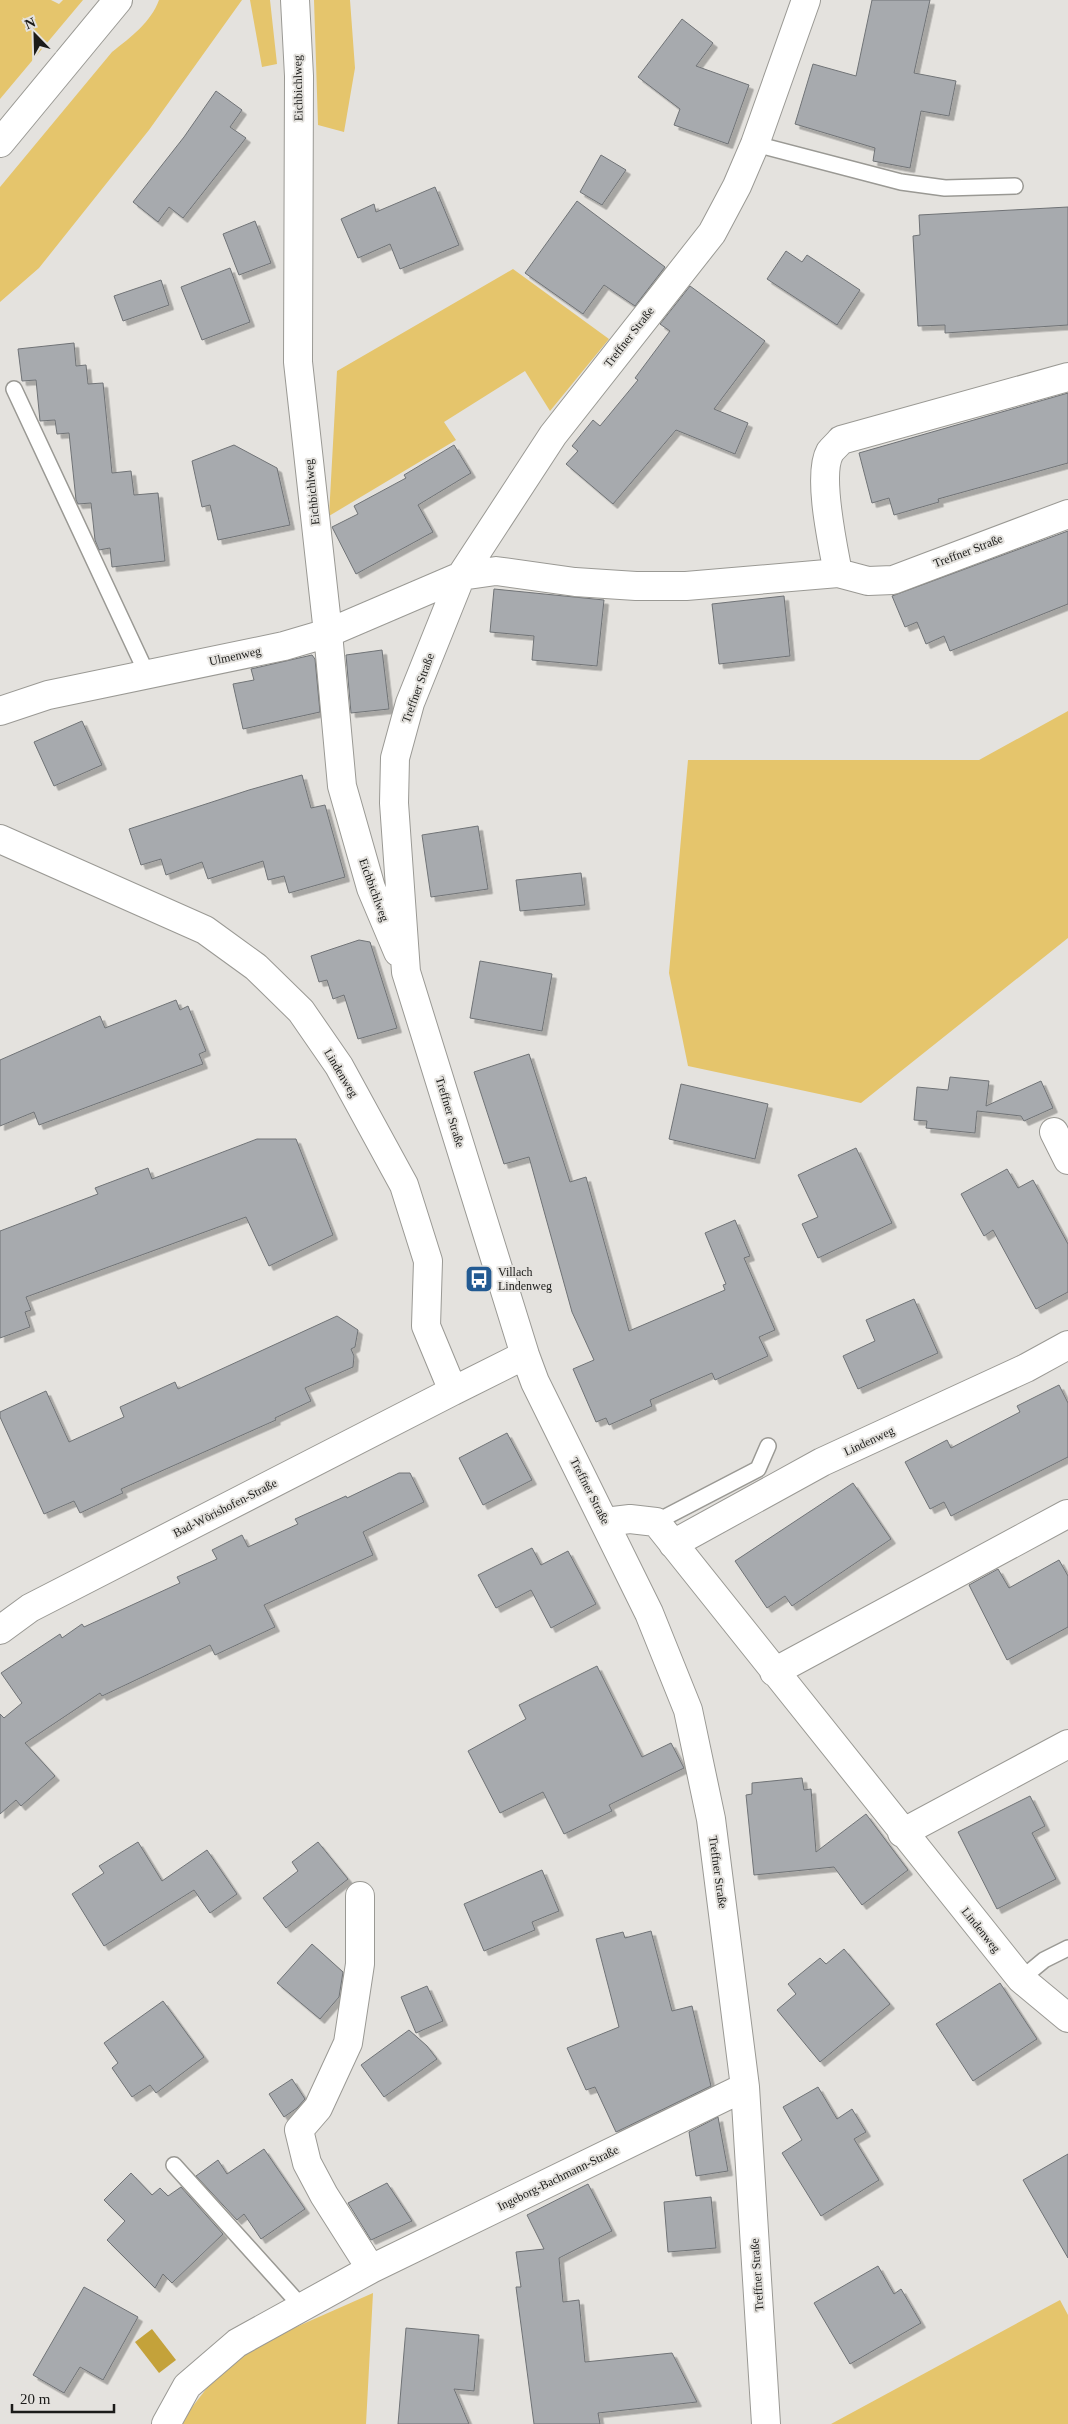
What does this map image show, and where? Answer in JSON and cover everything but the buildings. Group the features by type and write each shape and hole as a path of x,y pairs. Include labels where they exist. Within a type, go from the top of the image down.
{"street":[{"path":"0,143 118,0"},
{"name":"Eichbichlweg","path":"295,0 299,76 298,362 328,633 342,786 370,888 406,972"},
{"name":"Treffner Straße","path":"766,2424 745,2087 711,1819 688,1710 650,1613 535,1382 525,1355 406,972 394,803 396,758 410,703 462,576 553,436 712,233 737,186 755,144 806,0"},
{"path":"838,573 828,516 826,470 830,452 841,440 1068,377"},
{"name":"Treffner Straße","path":"462,576 496,570 575,582 636,586 686,586 838,573 868,581 893,580 1068,514"},
{"name":"Ulmenweg","path":"0,711 48,696 284,646 328,633 462,576"},
{"name":"Lindenweg","path":"0,839 205,930 256,967 301,1011 339,1066 404,1185 428,1261 426,1326 453,1391"},
{"path":"1054,1132 1068,1160"},
{"name":"Lindenweg","path":"673,1544 822,1462 1026,1368 1068,1345"},
{"path":"453,1391 525,1355"},
{"name":"Bad-Wörishofen-Straße","path":"0,1630 30,1608 453,1391"},
{"path":"774,1672 1067,1514"},
{"path":"605,1522 630,1519 656,1522"},
{"name":"Lindenweg","path":"656,1522 1020,1979 1068,2018"},
{"path":"902,1833 1068,1744"},
{"path":"360,1896 360,1964 348,2043 318,2108 299,2130 308,2163 324,2195 371,2269"},
{"name":"Ingeborg-Bachmann-Straße","path":"166,2424 187,2386 236,2343 371,2269 745,2087"}],"lane":[{"path":"755,144 901,182 945,188 1015,186"},
{"path":"14,389 147,674"},
{"path":"656,1522 758,1469 768,1446"},
{"path":"1020,1979 1044,1960 1068,1948"},
{"path":"174,2165 302,2307"}],"shaded area":[{"path":"0,0 51,0 59,4 63,0 83,0 0,99"},
{"path":"159,0 242,0 149,130 39,268 0,302 0,187 112,52 146,22"},
{"path":"250,0 270,0 277,64 262,67"},
{"path":"314,0 350,0 355,68 344,132 318,125"},
{"path":"513,269 609,339 550,411 525,371 444,422 456,440 329,516 337,371"},
{"path":"1068,711 1068,938 861,1103 688,1066 669,973 688,760 979,760"},
{"path":"373,2293 366,2424 179,2424 217,2375 260,2343"},
{"path":"1060,2300 1068,2315 1068,2424 831,2424"},
{"path":"152,2329 176,2360 159,2373 135,2342"}],"place":[{"name":"Villach Lindenweg","path":"479,1279"}]}
